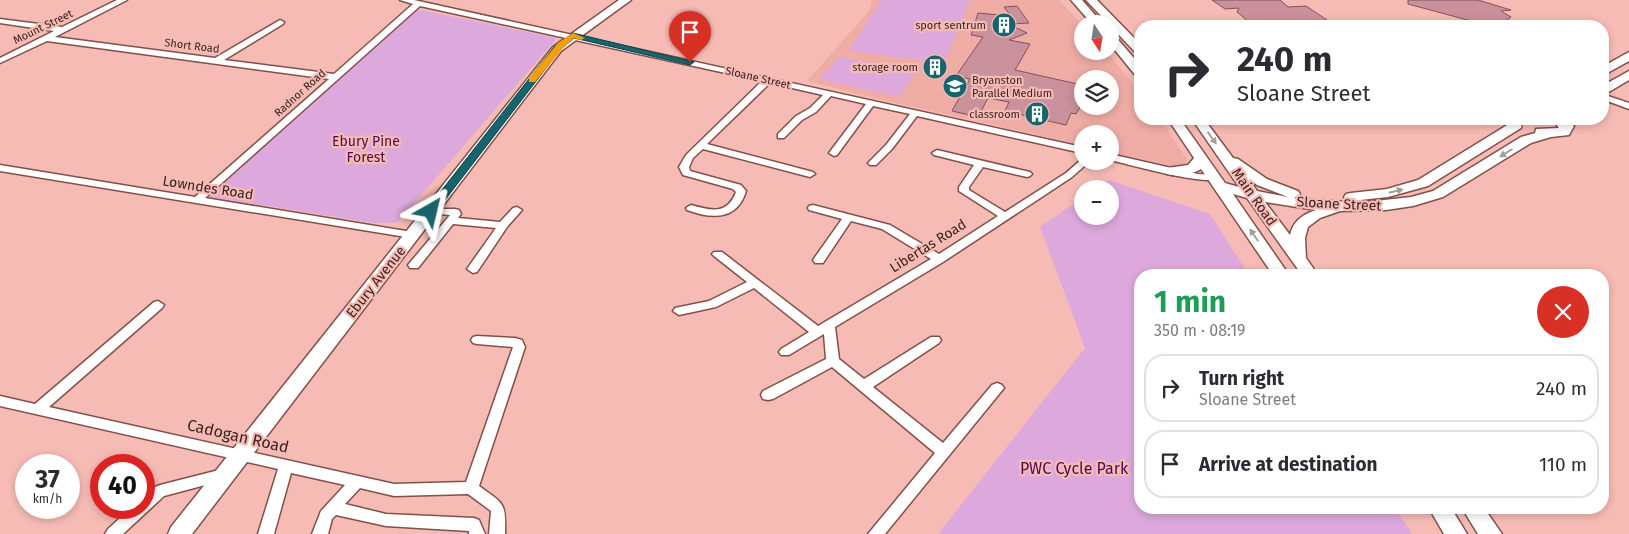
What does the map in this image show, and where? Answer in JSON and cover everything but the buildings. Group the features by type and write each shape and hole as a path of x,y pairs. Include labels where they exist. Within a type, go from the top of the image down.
{"street":[{"name":"Mount Street","path":"0,61 123,0"},
{"name":"Sloane Street","path":"404,0 1074,148"},
{"name":"Ebury Avenue","path":"179,534 557,49 622,0"},
{"path":"1076,0 1090,15"},
{"path":"1091,0 1134,45"},
{"name":"Radnor Road","path":"197,200 418,3"},
{"path":"0,20 63,30"},
{"path":"216,61 280,22"},
{"name":"Short Road","path":"45,38 336,77"},
{"path":"1119,48 1134,66"},
{"path":"1609,69 1629,56"},
{"path":"1609,74 1629,65"},
{"path":"1609,88 1629,75"},
{"path":"691,208 708,214 719,214 727,210 741,193 737,187 686,173 684,167 686,162 768,80"},
{"path":"781,136 799,118 813,110 828,94"},
{"path":"1609,99 1629,106"},
{"path":"834,153 871,103"},
{"path":"873,164 889,147 915,113"},
{"name":"Main Road","path":"1178,125 1201,157 1212,181 1277,269"},
{"name":"Main Road","path":"1203,125 1306,269"},
{"name":"Sloane Street","path":"1248,190 1338,198 1358,197 1408,188 1438,176 1516,125"},
{"path":"1526,125 1534,130 1550,134 1564,132 1567,128 1566,125"},
{"name":"Sloane Street","path":"1119,159 1248,190 1329,206 1390,207 1424,200 1438,194 1526,140 1550,134"},
{"path":"702,146 810,174"},
{"path":"937,153 1027,174"},
{"path":"1226,156 1262,182 1292,194"},
{"path":"1172,171 1192,168 1199,163 1201,157"},
{"path":"980,163 964,187 964,190 1004,216"},
{"name":"Lowndes Road","path":"0,168 412,235"},
{"name":"Libertas Road","path":"784,352 938,259 1075,170"},
{"path":"1299,260 1295,243 1296,234 1309,217 1334,210 1390,207"},
{"path":"813,208 886,228 938,259"},
{"path":"473,269 503,225 517,210"},
{"path":"414,265 456,216 455,212 431,211"},
{"path":"819,260 849,218"},
{"path":"450,221 503,225"},
{"path":"718,254 754,283 823,328 833,361 944,452"},
{"path":"679,311 712,304 754,283"},
{"path":"38,409 158,305"},
{"path":"477,340 515,342 518,343 519,351 471,488 496,507 498,511 497,534"},
{"path":"864,386 935,340"},
{"path":"768,395 833,361"},
{"path":"876,534 997,388"},
{"name":"Cadogan Road","path":"0,401 394,490 471,488"},
{"path":"266,534 286,465"},
{"path":"155,495 160,491 225,475"},
{"path":"320,534 323,521 357,482"},
{"path":"334,508 386,520 474,525 477,534"},
{"path":"1442,514 1456,534"},
{"path":"1476,514 1491,534"},
{"path":"113,534 129,519"}],"shaded area":[{"name":"Bryanston Parallel Medium","path":"872,0 1059,0 1074,16 1074,60 1113,60 1134,85 1134,125 1164,125 1186,158 1186,165 1180,169 1119,154 1119,125 1074,125 1074,143 807,81 870,10"}],"green space":[{"path":"881,0 970,0 944,63 849,51"},
{"name":"Ebury Pine Forest","path":"416,9 557,38 397,223 373,223 200,195 341,77"},
{"path":"839,57 916,72 899,97 819,79"},
{"name":"PWC Cycle Park","path":"1119,183 1210,214 1245,269 1134,269 1134,514 1399,514 1412,534 938,534 1085,348 1040,227 1074,204 1074,225 1119,225"}],"slow traffic":[{"path":"532,80 561,45 573,36 581,38"}],"place":[{"name":"sport sentrum","path":"1004,25"},
{"name":"storage room","path":"935,67"},
{"name":"Bryanston Parallel Medium","path":"955,86"},
{"name":"classroom","path":"1037,114"}],"route":[{"path":"431,211 557,49 573,36 690,62"}]}
